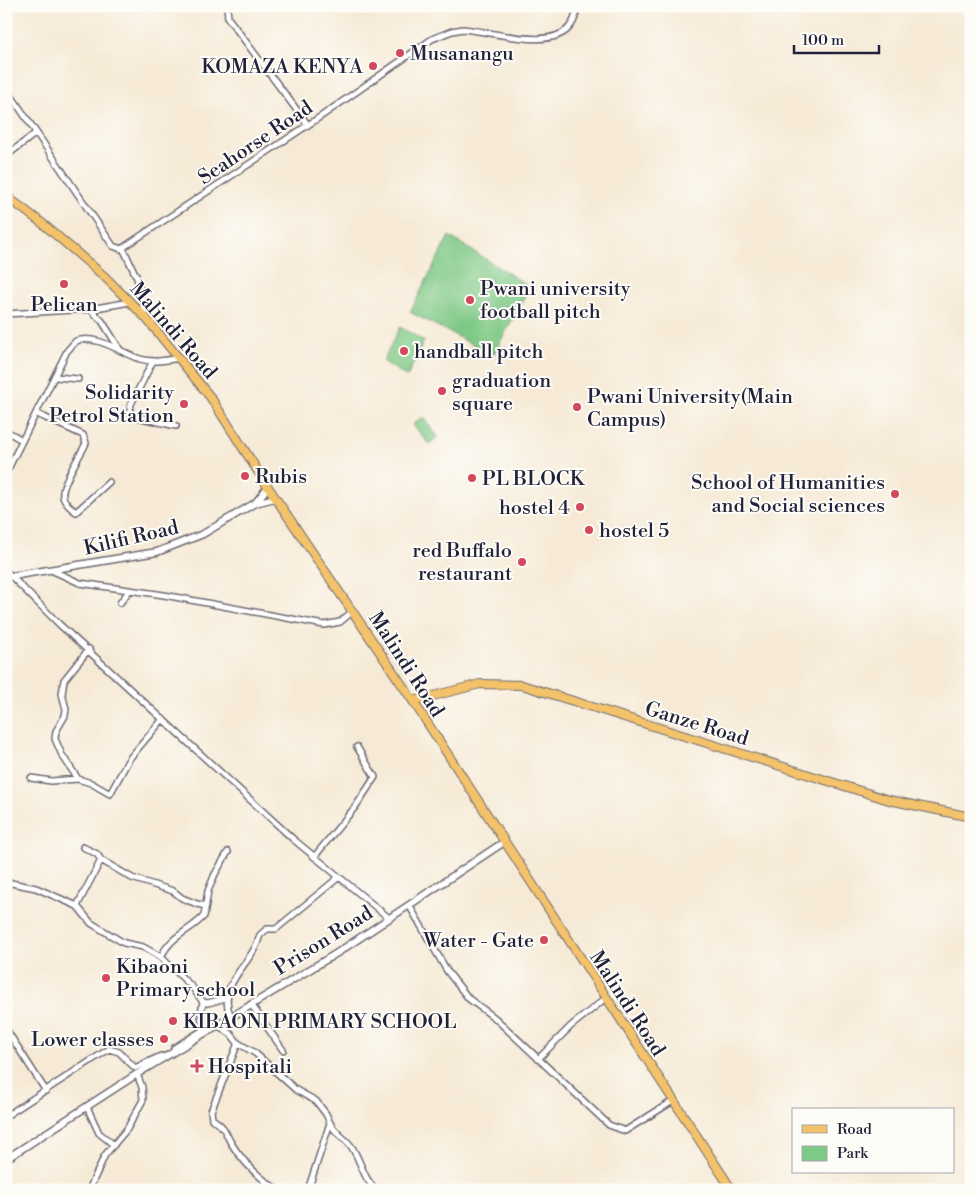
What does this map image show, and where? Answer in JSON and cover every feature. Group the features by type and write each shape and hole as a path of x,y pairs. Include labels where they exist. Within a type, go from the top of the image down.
{"main road":[{"name":"Malindi Road","path":"6,196 86,259 146,318 180,358 238,438 275,498 413,701 732,1190"},
{"name":"Ganze Road","path":"413,701 480,684 522,685 888,800 971,817"}],"street":[{"path":"227,6 228,18 308,125"},
{"name":"Seahorse Road","path":"123,248 308,125 432,39 463,29 548,39 568,31 574,21 576,6"},
{"path":"6,88 113,246 118,249 123,248 138,278 146,318"},
{"path":"6,156 36,133"},
{"path":"6,314 90,309 130,302"},
{"path":"90,309 102,321 119,348"},
{"path":"6,473 68,351 76,341 90,340 119,348 139,359 153,361 180,358"},
{"path":"153,361 131,404 129,415 176,426"},
{"path":"56,376 78,379"},
{"path":"37,414 83,435 86,439 86,444 64,488 63,497 68,505 76,512 109,482"},
{"path":"6,431 22,440"},
{"name":"Kilifi Road","path":"255,503 268,487"},
{"name":"Kilifi Road","path":"9,576 135,556 176,546 209,531 255,503 275,498"},
{"path":"51,570 80,584 206,602 324,625 340,622 353,611"},
{"path":"6,571 59,624 89,649 314,857 389,918"},
{"path":"120,603 129,591"},
{"path":"78,779 62,755 55,739 56,731 65,716 66,709 62,694 64,680 89,649"},
{"path":"31,778 51,781 78,779 91,783 110,794 129,759 163,719"},
{"path":"314,857 356,806 374,777 357,747"},
{"name":"Prison Road","path":"6,1159 137,1074 337,953 504,842"},
{"path":"83,847 97,854 101,860 132,878 173,891 182,898 206,906"},
{"path":"161,957 166,945 172,939 204,916 208,891 215,874 228,852"},
{"path":"77,906 101,860"},
{"path":"230,1017 225,1004 226,998 232,982 258,944 260,935 267,930 276,929 339,877"},
{"path":"6,882 36,888 77,906 91,923 114,937 124,943 143,947 161,957 192,987 203,1002 201,1014 202,1030 155,1059 136,1068 119,1052 109,1049 6,1116"},
{"path":"410,905 426,939 469,999 494,1018 609,1125 625,1131 673,1101"},
{"path":"203,1002 226,998"},
{"path":"538,1059 571,1026 606,998"},
{"path":"251,1004 284,1050"},
{"path":"217,1025 231,1034 238,1043 255,1053 296,1090 316,1101 326,1114 338,1137 352,1147 365,1178 376,1190"},
{"path":"6,1029 46,1091"},
{"path":"238,1043 211,1111 212,1119 224,1128 230,1142 254,1173 278,1190"},
{"path":"89,1190 105,1155 114,1145 143,1100 142,1087 137,1074"},
{"path":"87,1107 99,1133 114,1145"},
{"path":"308,1190 330,1123"}],"green space":[{"name":"Pwani university football pitch","path":"449,236 530,287 493,355 410,312"},
{"name":"handball pitch","path":"400,327 424,341 407,377 383,361"},
{"path":"423,417 438,437 429,444 413,425"}],"place":[{"name":"Musanangu","path":"400,53"},
{"name":"KOMAZA KENYA","path":"373,66"},
{"name":"Pelican","path":"64,284"},
{"name":"Pwani university football pitch","path":"470,300"},
{"name":"handball pitch","path":"404,351"},
{"name":"graduation square","path":"442,391"},
{"name":"Solidarity Petrol Station","path":"184,404"},
{"name":"Pwani University(Main Campus)","path":"577,407"},
{"name":"Rubis","path":"245,476"},
{"name":"PL BLOCK","path":"472,478"},
{"name":"School of Humanities and Social sciences","path":"895,494"},
{"name":"hostel 4","path":"580,507"},
{"name":"hostel 5","path":"589,530"},
{"name":"red Buffalo restaurant","path":"522,562"},
{"name":"Water - Gate","path":"544,940"},
{"name":"Kibaoni Primary school","path":"106,978"},
{"name":"KIBAONI PRIMARY SCHOOL","path":"173,1021"},
{"name":"Lower classes","path":"164,1039"},
{"name":"Hospitali","path":"197,1066"}]}
